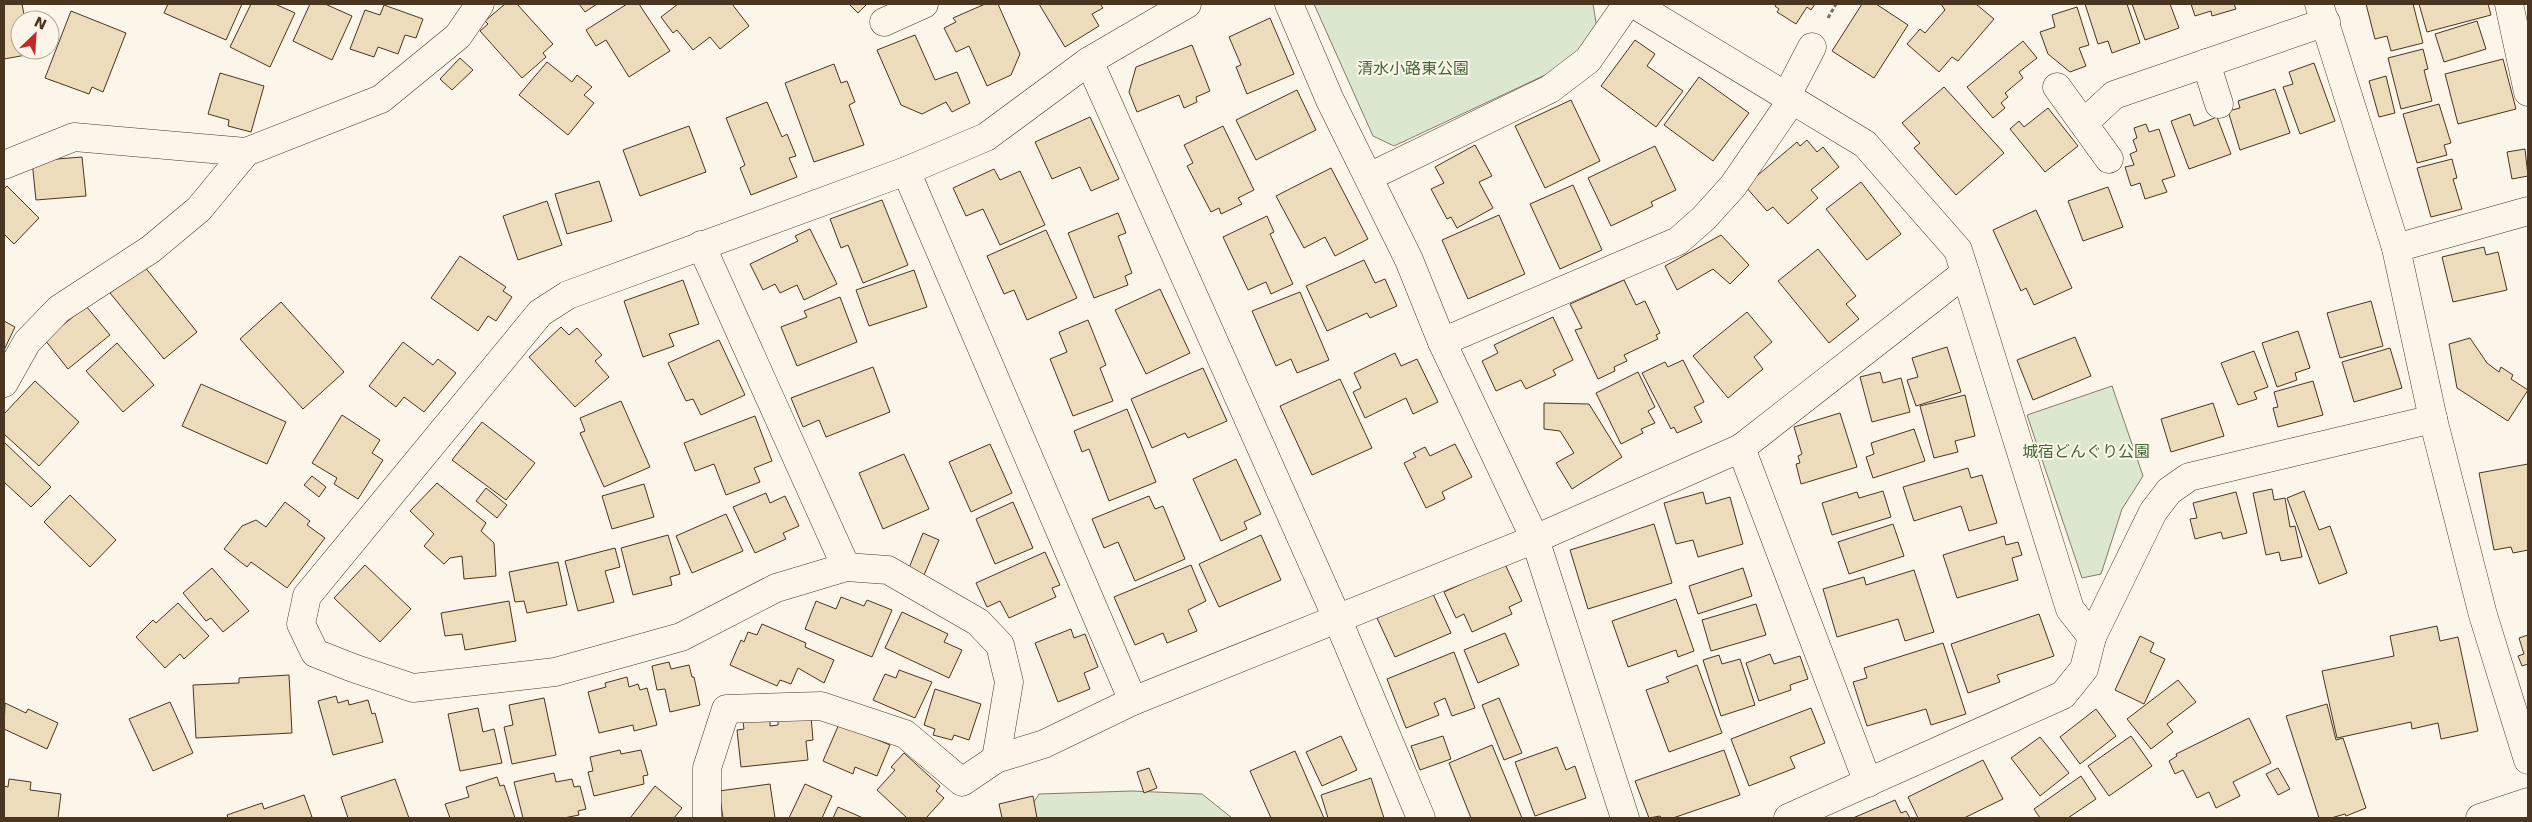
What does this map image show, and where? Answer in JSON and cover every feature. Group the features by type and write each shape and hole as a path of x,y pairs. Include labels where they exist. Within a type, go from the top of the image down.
{"street":[{"path":"4,165 74,137 246,152 381,99 458,36 480,4"},
{"path":"884,22 924,4"},
{"path":"996,759 1009,682 1000,645 978,622 888,570 846,567 776,588 681,637 555,672 413,688 315,653 301,624 307,596 540,313 568,294 906,171 986,137 1088,61 1188,4"},
{"path":"1289,4 1330,100 1409,260 1442,342 1535,539 1625,818"},
{"path":"1369,176 1550,89 1588,60 1627,4"},
{"path":"1634,4 1865,144 1958,250 2070,609 2092,637"},
{"path":"2508,4 2528,92"},
{"path":"2084,123 2114,95 2206,63 2322,13 2396,248 2433,419 2483,615 2528,760"},
{"path":"1442,342 1678,241 1704,218 1732,186 1789,99 1812,47"},
{"path":"1088,61 1337,618 1421,818"},
{"path":"2206,63 2219,104"},
{"path":"2057,87 2109,159"},
{"path":"4,383 27,342 59,309 151,249 199,209 246,152"},
{"path":"906,171 1133,701"},
{"path":"2396,248 2528,211"},
{"path":"701,245 846,567"},
{"path":"707,818 707,768 726,709 821,706 905,734 962,782 996,759 1044,744 1133,701 1535,539 1741,448 1965,273"},
{"path":"1788,818 2063,695 2084,669 2092,637 2152,512 2169,491 2190,477 2433,419"},
{"path":"1741,448 1868,783"},
{"path":"2480,818 2528,802"}],"green space":[{"name":"清水小路東公園","path":"1314,4 1593,4 1597,29 1576,54 1558,69 1394,146 1373,136"},
{"name":"城宿どんぐり公園","path":"2112,386 2143,476 2122,509 2101,574 2082,578 2027,415"},
{"path":"1132,791 1202,794 1232,818 1024,818 1039,794"}],"building":[{"path":"4,4 22,4 23,10 10,10 10,58 4,59"},
{"path":"168,4 242,4 226,40 164,13"},
{"path":"251,4 275,4 295,13 270,67 230,47"},
{"path":"310,4 325,4 352,16 332,60 293,41"},
{"path":"505,4 517,4 553,44 543,53 546,57 522,78 480,31 488,24 485,21"},
{"path":"579,4 597,4 585,12"},
{"path":"627,4 639,4 670,51 629,77 606,40 596,46 586,30"},
{"path":"678,4 732,4 749,26 720,49 710,37 693,50 677,30 673,33 661,17"},
{"path":"849,4 867,4 858,13"},
{"path":"985,4 998,4 1020,54 1011,75 987,86 969,46 956,52 944,28 956,22 953,18"},
{"path":"1039,4 1100,4 1103,8 1092,14 1099,26 1065,47"},
{"path":"1776,4 1815,4 1811,10 1807,7 1796,24 1777,12 1779,9 1775,6"},
{"path":"1862,4 1876,4 1908,25 1874,78 1832,51"},
{"path":"1941,4 1976,4 1994,19 1958,61 1952,57 1939,72 1907,44 1920,29 1925,33 1945,10"},
{"path":"2085,4 2127,4 2140,43 2112,53 2108,41 2098,44"},
{"path":"2132,4 2170,4 2179,28 2145,40"},
{"path":"2191,4 2234,4 2236,9 2212,16 2211,11 2195,16"},
{"path":"2366,4 2413,4 2423,43 2391,51 2387,36 2375,39"},
{"path":"2419,4 2488,4 2491,15 2427,32"},
{"path":"384,5 423,19 416,38 405,35 398,54 378,47 374,57 350,49 365,10 380,15"},
{"path":"2077,7 2089,45 2079,48 2086,66 2070,72 2048,54 2040,32 2055,27 2052,15"},
{"path":"71,11 126,33 103,92 92,87 89,94 45,78 52,60 60,60 60,39"},
{"path":"1270,18 1294,74 1247,94 1236,67 1241,65 1229,37"},
{"path":"2477,21 2486,49 2444,62 2435,34"},
{"path":"915,35 935,80 957,72 970,103 952,112 946,102 922,114 901,105 877,50"},
{"path":"1635,40 1655,54 1647,66 1683,91 1656,127 1601,86"},
{"path":"2023,41 2037,58 2019,72 2023,78 2005,93 2008,97 2001,103 2005,108 1993,118 1967,87"},
{"path":"1192,45 1210,91 1196,97 1197,102 1184,108 1179,95 1137,112 1129,92 1136,67"},
{"path":"2423,49 2428,69 2424,70 2432,101 2401,109 2388,58"},
{"path":"460,58 473,70 452,90 440,79"},
{"path":"2503,59 2516,109 2458,124 2445,74"},
{"path":"547,62 572,82 577,75 592,87 584,95 594,103 568,135 519,95"},
{"path":"2314,63 2335,121 2300,134 2283,87 2293,84 2289,72"},
{"path":"834,64 841,83 847,81 855,102 849,105 864,145 814,162 785,83"},
{"path":"220,73 264,86 251,132 228,126 229,120 208,114"},
{"path":"2386,76 2395,113 2379,117 2369,81"},
{"path":"1699,77 1749,113 1713,161 1664,125"},
{"path":"1944,87 2004,153 1956,195 1914,148 1920,143 1902,123"},
{"path":"2275,89 2290,133 2240,150 2228,111 2240,108 2238,101"},
{"path":"1297,90 1316,130 1256,160 1236,120"},
{"path":"1571,100 1600,161 1545,188 1515,126"},
{"path":"767,102 782,137 787,134 796,156 789,158 797,177 751,195 740,168 745,165 726,118"},
{"path":"2439,104 2451,143 2444,145 2447,155 2417,163 2403,114"},
{"path":"2048,108 2078,146 2045,172 2010,129 2019,121 2024,127"},
{"path":"2190,114 2194,126 2217,117 2231,154 2189,169 2171,121"},
{"path":"1090,117 1119,179 1091,191 1080,167 1052,179 1035,142"},
{"path":"2146,124 2149,132 2159,129 2175,176 2162,180 2167,192 2145,199 2140,183 2131,186 2125,167 2134,165 2130,154 2137,151 2133,140 2137,138 2134,128"},
{"path":"689,126 706,172 640,196 623,150"},
{"path":"1223,126 1254,190 1238,198 1242,204 1221,214 1219,208 1211,212 1187,166 1193,163 1184,145"},
{"path":"1807,140 1817,152 1823,147 1839,167 1811,190 1818,198 1788,224 1773,207 1767,211 1745,186 1797,142 1800,146"},
{"path":"1475,145 1492,176 1479,182 1493,208 1457,228 1451,217 1447,219 1431,189 1444,183 1435,167"},
{"path":"1655,146 1676,190 1651,202 1653,206 1611,226 1588,178"},
{"path":"2525,149 2528,176 2512,179 2507,152"},
{"path":"82,157 86,196 36,200 32,161"},
{"path":"2452,159 2457,178 2453,179 2462,209 2431,217 2417,168"},
{"path":"1331,168 1368,239 1335,256 1325,237 1304,248 1276,196"},
{"path":"994,169 1000,180 1020,171 1045,225 1000,245 983,209 966,216 953,188"},
{"path":"599,181 612,221 567,234 555,194"},
{"path":"1861,182 1901,234 1867,260 1826,209"},
{"path":"1573,185 1602,250 1560,269 1530,204"},
{"path":"7,186 39,218 14,244 4,234 4,189"},
{"path":"2108,187 2123,227 2083,241 2068,201"},
{"path":"882,200 908,265 863,283 848,245 841,248 830,219"},
{"path":"547,201 562,245 518,260 503,216"},
{"path":"2036,210 2072,288 2034,305 2026,288 2021,291 1993,230"},
{"path":"1118,213 1126,233 1118,236 1132,273 1125,276 1128,285 1094,298 1068,233"},
{"path":"1499,215 1525,274 1468,299 1442,240"},
{"path":"1267,216 1274,232 1270,234 1293,284 1271,294 1266,282 1248,290 1223,237"},
{"path":"810,229 837,284 804,300 797,285 780,293 775,284 763,290 750,264 798,241 795,236"},
{"path":"1046,230 1077,298 1027,320 1014,290 1004,294 987,256"},
{"path":"1721,235 1749,265 1730,284 1713,269 1677,290 1665,266"},
{"path":"2484,247 2486,255 2498,252 2507,290 2453,302 2442,257"},
{"path":"1818,249 1856,296 1846,304 1859,319 1829,343 1778,281"},
{"path":"460,256 506,287 503,291 512,297 496,321 488,316 478,331 431,298"},
{"path":"1364,260 1375,283 1385,279 1397,306 1370,318 1367,313 1327,331 1306,286"},
{"path":"144,266 197,332 164,359 110,293"},
{"path":"914,270 927,307 869,326 856,290"},
{"path":"683,280 699,324 669,334 674,346 643,357 624,301"},
{"path":"1624,280 1636,305 1645,301 1660,333 1656,335 1658,339 1624,355 1627,361 1614,367 1615,371 1598,379 1575,330 1582,328 1570,304"},
{"path":"1160,289 1190,353 1146,374 1115,310"},
{"path":"1300,292 1329,360 1297,373 1291,359 1276,366 1252,311"},
{"path":"840,297 857,342 797,366 781,327 807,317 804,311"},
{"path":"2371,301 2383,346 2340,358 2327,313"},
{"path":"281,302 344,372 303,409 240,339"},
{"path":"86,306 110,335 68,369 45,340"},
{"path":"1747,312 1772,342 1754,357 1763,369 1728,398 1693,356"},
{"path":"1553,317 1573,360 1553,370 1556,375 1526,389 1521,380 1496,391 1482,361 1498,353 1494,345"},
{"path":"1088,320 1106,365 1100,368 1113,401 1073,416 1050,359 1067,352 1059,332"},
{"path":"4,321 15,327 4,350"},
{"path":"561,327 569,335 577,328 602,355 595,361 609,377 575,407 529,357"},
{"path":"2298,331 2310,368 2295,373 2297,380 2277,387 2262,343"},
{"path":"2075,337 2091,376 2033,400 2017,360"},
{"path":"2470,338 2487,363 2499,372 2501,367 2513,375 2511,379 2528,390 2508,421 2457,388 2449,344"},
{"path":"719,340 745,395 701,415 693,399 686,401 668,363"},
{"path":"403,342 433,365 438,359 456,373 424,412 404,397 396,407 369,386"},
{"path":"117,343 154,385 123,412 86,371"},
{"path":"1947,347 1961,392 1916,406 1907,380 1918,377 1912,358"},
{"path":"2390,348 2402,388 2354,402 2342,362"},
{"path":"2254,351 2268,387 2254,392 2257,399 2238,405 2221,363"},
{"path":"1395,353 1401,366 1417,359 1438,402 1413,414 1406,398 1365,418 1353,392 1361,388 1354,373"},
{"path":"1683,360 1704,402 1694,407 1702,422 1677,433 1674,427 1671,429 1642,373 1665,362 1668,367"},
{"path":"873,367 890,412 826,437 819,420 803,427 791,398"},
{"path":"1203,368 1227,421 1188,438 1185,433 1152,448 1131,399"},
{"path":"1638,372 1655,407 1648,411 1655,423 1641,429 1643,433 1621,444 1596,393"},
{"path":"1880,372 1883,383 1901,378 1910,412 1872,422 1860,377"},
{"path":"1340,379 1372,448 1312,475 1280,406"},
{"path":"35,381 79,422 39,466 4,434 4,414"},
{"path":"2313,381 2323,415 2278,427 2273,408 2278,407 2274,392"},
{"path":"201,384 286,422 267,464 182,426"},
{"path":"1965,395 1975,436 1955,441 1958,452 1934,458 1920,406"},
{"path":"621,401 650,467 604,487 580,433 585,431 580,418"},
{"path":"1544,403 1589,404 1622,457 1572,489 1556,463 1574,453 1560,431 1544,429"},
{"path":"2213,403 2224,436 2171,452 2161,419"},
{"path":"1127,409 1156,482 1109,501 1089,449 1082,452 1074,431"},
{"path":"1840,413 1857,467 1801,484 1796,464 1800,463 1798,456 1802,454 1794,427"},
{"path":"342,415 380,440 372,453 383,460 358,499 334,484 337,478 312,463"},
{"path":"755,416 772,461 754,468 760,482 726,495 714,464 695,471 684,443"},
{"path":"482,422 535,463 506,500 452,460"},
{"path":"1914,429 1925,461 1873,478 1866,457 1874,454 1871,443"},
{"path":"4,442 51,487 31,507 4,482"},
{"path":"990,444 1012,493 971,512 949,462"},
{"path":"1455,444 1472,477 1442,492 1445,499 1426,508 1404,463 1416,457 1413,453 1425,447 1430,456"},
{"path":"904,454 929,509 883,529 859,473"},
{"path":"1236,459 1261,514 1244,522 1247,529 1221,541 1193,479"},
{"path":"2528,464 2528,550 2513,553 2511,547 2494,550 2479,473"},
{"path":"1968,468 1971,478 1982,475 1997,523 1969,531 1961,506 1914,521 1903,487"},
{"path":"312,476 326,487 319,497 304,485"},
{"path":"437,483 486,523 481,531 494,543 496,576 464,579 462,556 450,558 444,564 424,546 434,534 410,511"},
{"path":"644,484 654,517 612,529 602,496"},
{"path":"486,488 507,505 497,518 476,501"},
{"path":"2272,489 2274,500 2285,498 2290,527 2295,526 2302,557 2281,561 2279,552 2266,555 2253,493"},
{"path":"1883,491 1891,517 1832,535 1822,503 1857,492 1859,498"},
{"path":"2304,491 2319,530 2330,526 2347,573 2319,584 2287,498"},
{"path":"1703,492 1706,504 1730,497 1743,544 1698,557 1693,540 1676,544 1664,503"},
{"path":"2236,492 2247,533 2223,539 2221,532 2195,539 2190,519 2197,518 2193,503"},
{"path":"766,493 770,503 785,496 799,526 783,533 786,539 755,553 733,507"},
{"path":"70,495 116,540 90,567 44,522"},
{"path":"1149,496 1155,509 1163,506 1185,559 1135,581 1118,542 1104,548 1092,519"},
{"path":"285,502 310,521 307,525 325,538 287,588 251,562 247,567 224,549 242,526 256,520 266,527"},
{"path":"1013,502 1033,548 995,564 976,519"},
{"path":"726,514 743,551 692,573 676,536"},
{"path":"1654,524 1672,583 1588,609 1570,550"},
{"path":"1893,524 1904,556 1849,574 1838,542"},
{"path":"923,533 939,540 924,575 909,568"},
{"path":"668,535 680,574 670,577 672,585 633,595 621,548"},
{"path":"1261,535 1281,580 1219,607 1199,564"},
{"path":"2004,536 2006,545 2018,542 2022,555 2012,558 2018,580 1957,598 1943,555"},
{"path":"615,548 620,567 605,571 614,602 578,611 565,561"},
{"path":"1045,552 1060,585 1052,588 1056,597 1009,618 1000,601 987,607 976,583"},
{"path":"558,562 567,605 527,613 524,601 515,602 509,572"},
{"path":"1505,564 1522,601 1509,607 1512,614 1472,632 1464,614 1456,618 1444,592"},
{"path":"365,565 411,609 380,642 334,598"},
{"path":"1191,565 1206,601 1188,610 1197,631 1167,643 1163,633 1135,645 1114,597"},
{"path":"212,568 249,611 223,632 211,618 206,621 183,593"},
{"path":"1743,568 1752,596 1698,614 1689,586"},
{"path":"1914,570 1934,632 1905,641 1898,619 1837,637 1823,589 1864,577 1866,585"},
{"path":"1433,594 1451,633 1395,657 1377,618"},
{"path":"841,597 864,606 867,600 892,610 872,657 805,629 816,601 836,609"},
{"path":"1676,599 1694,651 1678,657 1676,650 1628,667 1612,621"},
{"path":"509,601 516,641 465,650 462,634 445,636 441,613"},
{"path":"178,603 209,636 184,659 180,654 165,668 136,637 153,620 156,623"},
{"path":"1756,604 1766,635 1711,651 1702,620"},
{"path":"902,612 948,634 944,642 962,650 949,678 885,648"},
{"path":"2039,614 2054,656 1997,675 2000,682 1968,693 1951,644"},
{"path":"762,624 806,643 805,647 834,660 824,683 798,668 791,684 780,680 777,686 730,665 741,640 744,642 748,632 757,635"},
{"path":"2437,626 2440,641 2458,637 2478,731 2441,739 2438,723 2412,729 2411,722 2337,738 2322,671 2394,656 2390,636"},
{"path":"1071,629 1074,638 1085,634 1098,667 1084,673 1090,689 1058,702 1035,643"},
{"path":"1505,633 1519,665 1478,683 1464,650"},
{"path":"2528,635 2528,664 2522,666 2518,656 2524,654 2519,638"},
{"path":"2140,636 2154,643 2150,652 2165,659 2144,704 2115,690"},
{"path":"1943,643 1966,714 1931,725 1926,709 1867,726 1853,682 1867,678 1864,668"},
{"path":"1454,652 1475,708 1452,716 1445,698 1434,703 1439,715 1406,728 1387,679"},
{"path":"1770,654 1774,664 1800,656 1808,679 1790,685 1791,690 1759,701 1746,663"},
{"path":"1719,655 1722,664 1740,659 1755,705 1721,716 1703,660"},
{"path":"669,662 671,669 689,665 692,677 694,677 700,705 670,712 665,689 657,690 652,666"},
{"path":"1697,665 1722,733 1669,752 1646,690 1669,682 1666,677"},
{"path":"899,670 932,682 915,718 873,700 885,674 896,678"},
{"path":"289,675 292,733 196,738 193,685 239,683 239,678"},
{"path":"627,677 629,687 638,684 640,690 647,688 657,725 634,731 633,725 599,733 588,692 606,687 605,683"},
{"path":"2178,680 2196,702 2167,724 2173,732 2151,749 2127,719"},
{"path":"935,689 981,704 969,740 954,735 952,740 933,735 935,729 924,725"},
{"path":"336,696 338,703 348,700 349,705 368,700 372,714 375,713 383,742 333,755 318,701"},
{"path":"544,698 556,755 512,764 504,727 513,725 509,705"},
{"path":"1499,698 1522,753 1504,760 1482,705"},
{"path":"170,702 193,753 153,771 129,719"},
{"path":"5,703 26,713 28,709 58,723 47,749 4,729"},
{"path":"2327,704 2336,740 2343,738 2366,808 2346,816 2345,814 2331,818 2319,818 2286,716"},
{"path":"478,708 483,732 494,729 502,763 460,771 448,714"},
{"path":"1811,708 1825,743 1790,757 1795,768 1749,786 1731,739"},
{"path":"2096,709 2116,736 2080,764 2060,737"},
{"path":"811,716 813,740 806,741 808,760 741,767 737,730 744,729 743,722 770,720 770,726 778,725 778,719"},
{"path":"2249,718 2271,763 2233,782 2240,796 2216,808 2209,792 2197,798 2183,770 2175,774 2169,761 2177,756 2176,754"},
{"path":"839,724 890,745 877,776 855,767 853,774 823,761"},
{"path":"1341,736 1357,770 1322,786 1306,752"},
{"path":"1443,736 1451,759 1420,770 1411,746"},
{"path":"2131,736 2152,766 2109,796 2088,766"},
{"path":"2040,737 2069,773 2040,796 2011,758"},
{"path":"1492,745 1522,818 1471,818 1449,763"},
{"path":"1557,747 1566,770 1575,766 1586,798 1535,816 1515,762"},
{"path":"620,750 621,754 641,750 648,775 643,776 644,784 594,796 588,772 593,771 590,757"},
{"path":"1724,750 1740,795 1673,818 1661,818 1660,816 1649,818 1635,781"},
{"path":"1295,751 1324,818 1271,818 1250,771"},
{"path":"904,753 940,786 936,791 944,798 926,818 907,818 877,790 895,770 891,767"},
{"path":"1983,760 2003,799 1964,818 1918,818 1908,797"},
{"path":"1149,768 1157,788 1144,793 1137,772"},
{"path":"2278,768 2290,789 2278,795 2266,774"},
{"path":"554,773 556,782 572,779 574,787 580,786 586,809 578,811 579,815 564,818 523,818 514,782"},
{"path":"2081,776 2096,799 2068,818 2040,818 2034,809"},
{"path":"497,777 500,786 504,785 515,818 450,818 445,804 469,797 466,787"},
{"path":"1371,778 1384,818 1328,818 1321,795"},
{"path":"9,779 31,782 30,790 61,794 58,818 4,818 4,786 8,787"},
{"path":"395,779 409,818 348,818 341,797"},
{"path":"770,784 775,818 723,818 719,791"},
{"path":"805,784 832,796 822,818 789,818"},
{"path":"655,786 682,808 674,818 630,818"},
{"path":"304,795 312,817 228,818 227,815 262,803 264,809"},
{"path":"1033,796 1037,818 1002,818 999,804"},
{"path":"1895,800 1901,813 1906,811 1910,818 1853,818"},
{"path":"838,807 863,818 833,818"}]}
